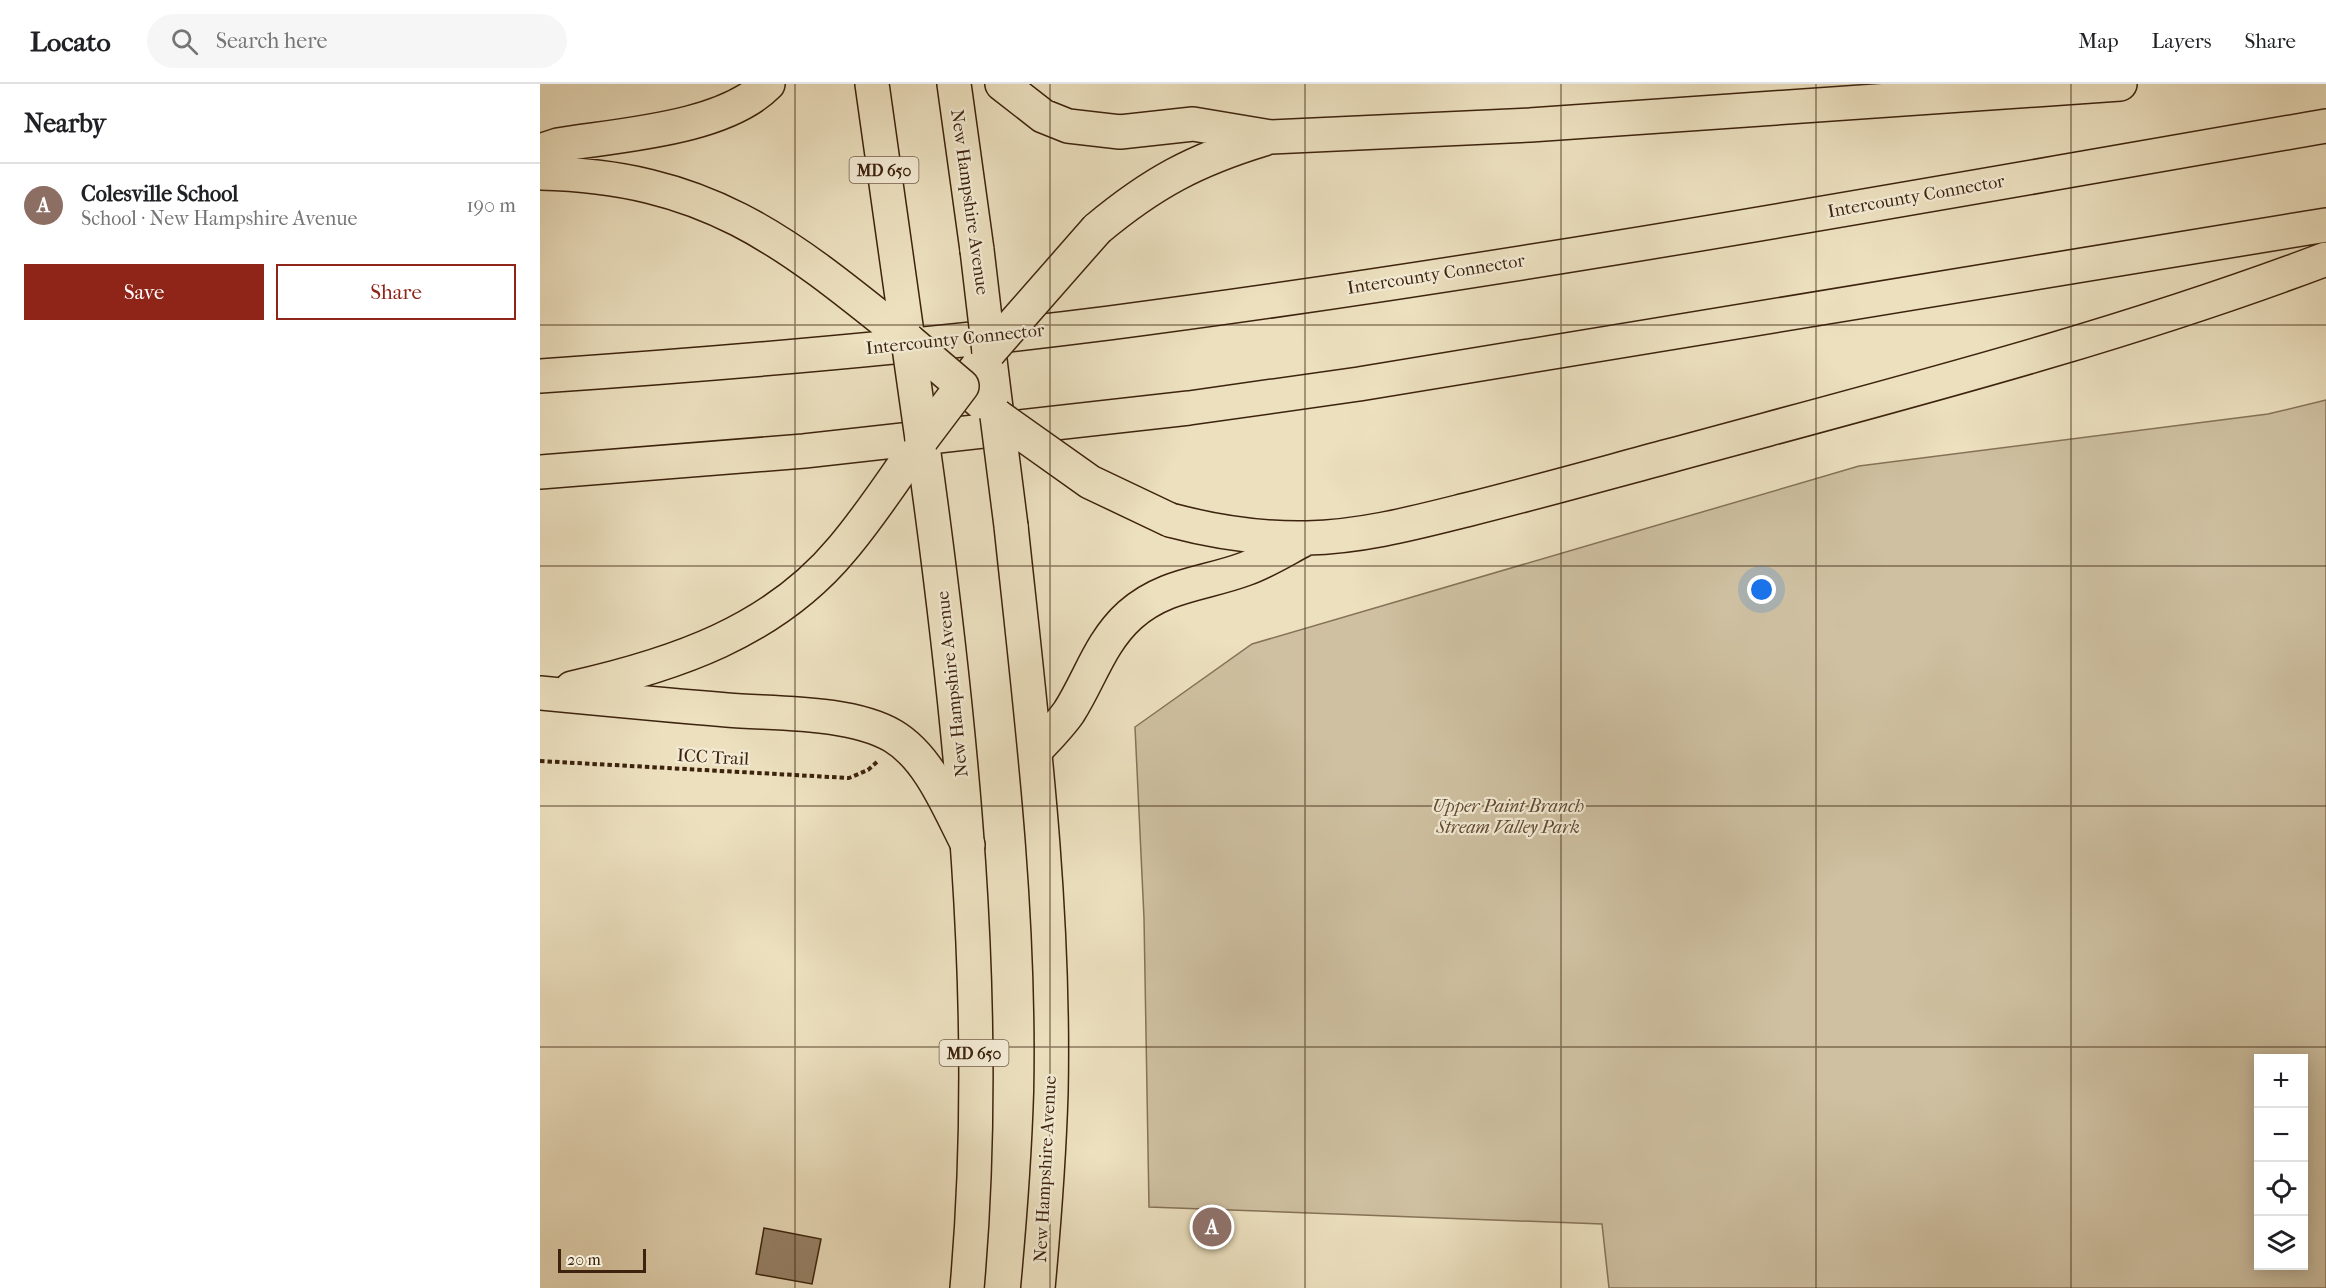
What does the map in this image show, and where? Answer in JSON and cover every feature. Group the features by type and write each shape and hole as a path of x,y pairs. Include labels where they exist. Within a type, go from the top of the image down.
{"main road":[{"path":"540,151 558,145 715,116 739,104 768,84"},
{"name":"New Hampshire Avenue","path":"872,84 936,537 968,845 974,1041 974,1142 967,1288"},
{"name":"New Hampshire Avenue","path":"954,84 1011,526 1036,750 1044,856 1051,1026 1047,1167 1038,1288"},
{"path":"1002,84 1043,117 1068,126 1120,132 1193,124 1271,137 1530,125 2120,84"},
{"name":"Intercounty Connector","path":"540,376 771,358 1107,323 1456,272 2326,126"},
{"path":"544,693 662,664 705,649 745,629 784,604 842,550 922,439 989,352 1097,229 1162,180 1197,161 1271,137"},
{"path":"540,173 619,179 662,188 744,220 809,261 908,340 997,416 1090,482 1170,520 1217,532 1307,538 1396,527 1526,495 1944,381 2250,288 2326,259"},
{"path":"540,472 804,451 1189,408 1371,382 2326,225"},
{"path":"1036,750 1069,712 1092,664 1112,635 1131,615 1154,598 1190,583 1245,569 1307,538"},
{"path":"544,693 805,716 864,725 894,737 913,754 933,779 968,845"}],"path":[{"name":"ICC Trail","path":"540,761 849,778 868,770 879,759"}],"green space":[{"name":"Upper Paint Branch Stream Valley Park","path":"2326,400 2326,1288 1609,1288 1602,1224 1149,1207 1144,918 1135,727 1252,644 1859,466 2268,414"}],"building":[{"path":"764,1228 821,1239 812,1284 756,1274"}],"place":[{"name":"Colesville School","path":"1212,1227"}]}
